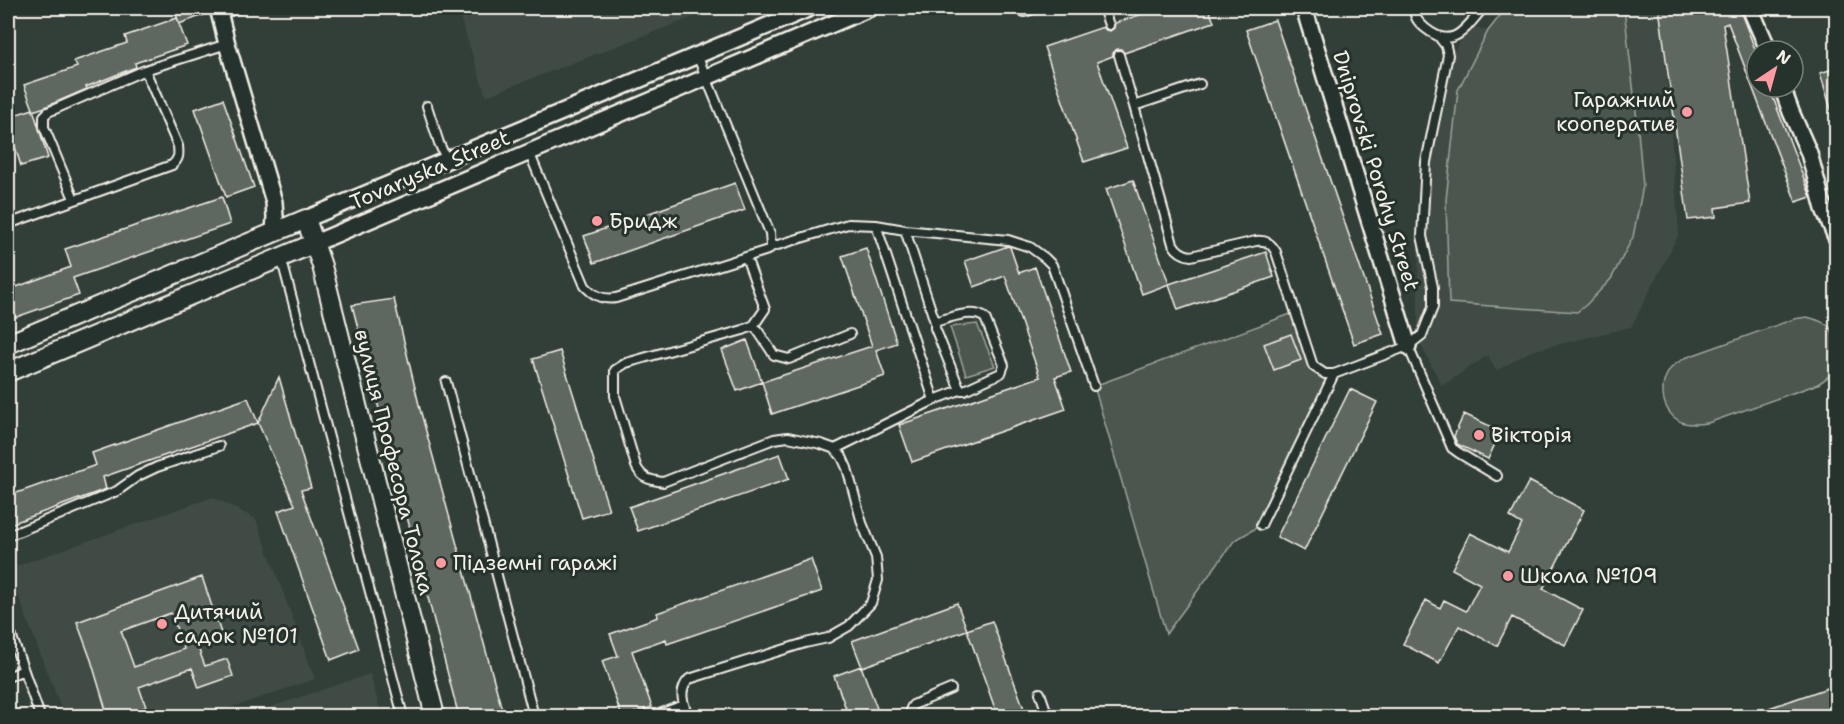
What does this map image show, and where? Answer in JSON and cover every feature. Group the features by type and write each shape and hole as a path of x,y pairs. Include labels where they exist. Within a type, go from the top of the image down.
{"street":[{"name":"Tovaryska Street","path":"8,344 810,8"},
{"name":"Tovaryska Street","path":"8,372 870,8"},
{"name":"Dniprovski Porohy Street","path":"1304,8 1408,346"},
{"path":"1750,8 1764,39"},
{"path":"219,11 274,202 274,233"},
{"path":"1786,99 1809,153 1824,209 1836,237"},
{"path":"544,119 554,141"},
{"name":"вулиця Професора Толока","path":"306,219 315,243 435,717"}],"lane":[{"path":"219,11 240,8"},
{"path":"1024,12 1037,8"},
{"path":"1103,8 1109,25"},
{"path":"1119,54 1175,248 1191,256 1262,240 1272,245 1313,366 1325,374 1334,374 1408,346 1422,334 1433,307 1433,287 1422,236 1426,162 1448,55 1446,46 1438,37 1421,25 1415,16 1414,8"},
{"path":"1438,37 1447,38 1463,32 1483,8"},
{"path":"74,199 44,127 44,116 48,112 145,70 227,44"},
{"path":"697,55 770,233 771,247"},
{"path":"8,224 162,169 177,161 178,146 145,70"},
{"path":"1134,106 1200,84"},
{"path":"427,106 447,161"},
{"path":"529,152 585,286 592,294 599,297 616,298 848,224 1008,240 1030,247 1052,265 1094,386"},
{"path":"876,225 934,400"},
{"path":"905,230 935,328 960,390"},
{"path":"281,257 403,717"},
{"path":"688,717 682,694 686,682 693,677 828,638 849,626 871,603 878,580 876,556 862,523 847,468 835,449 788,437 774,440 663,482 645,478 639,473 615,396 615,370 626,363 726,336 754,325 765,309 746,257"},
{"path":"835,449 934,400 964,390 1001,373 1004,365 985,318 981,315 969,314 935,322"},
{"path":"754,325 774,355 789,359 850,334"},
{"path":"1408,346 1452,448 1497,476"},
{"path":"1261,525 1334,374"},
{"path":"446,382 534,717"},
{"path":"8,536 117,491 138,476 157,467 219,446"},
{"path":"8,626 40,717"},
{"path":"8,677 23,670"},
{"path":"912,717 913,705 951,689"},
{"path":"1040,693 1048,717"},
{"path":"654,717 684,705"}],"shaded area":[{"path":"457,8 717,8 486,96"},
{"path":"1506,8 1624,8 1643,186 1633,237 1611,279 1577,312 1449,303 1446,200 1458,90 1488,31"},
{"path":"1624,8 1661,8 1679,234 1631,327 1531,351 1496,371 1488,355 1442,386 1418,339 1418,200 1435,87 1468,25 1488,31 1458,90 1446,200 1449,302 1577,312 1611,279 1633,237 1637,120"},
{"path":"1296,312 1313,366 1334,374 1261,525 1234,541 1166,634 1094,386"},
{"path":"1807,317 1831,328 1835,339 1835,365 1830,375 1823,381 1708,423 1684,423 1670,413 1666,406 1663,389 1664,381 1673,366 1685,358 1794,319"},
{"path":"977,324 995,366 966,375 950,327"},
{"name":"Дитячий садок №101","path":"213,497 256,519 315,679 206,716 64,716 8,569"},
{"path":"370,674 382,716 244,716"}],"building":[{"path":"174,8 209,8 209,13 179,24 187,45 135,63 136,67 34,111 48,158 21,166 8,117 33,109 24,85 77,67 74,61 127,43 125,36 177,18 179,23"},
{"path":"1160,8 1208,8 1214,22 1124,53 1121,49 1117,49 1113,56 1097,62 1127,148 1084,162 1044,47 1103,27 1110,31 1114,28 1115,23"},
{"path":"1659,8 1739,8 1751,39 1745,39 1745,68 1728,23 1723,25 1750,203 1715,208 1716,217 1688,220"},
{"path":"1275,20 1383,334 1354,344 1246,30"},
{"path":"1836,68 1836,118 1834,119 1820,73"},
{"path":"223,99 254,187 226,197 195,109"},
{"path":"1757,99 1774,99 1811,197 1796,202"},
{"path":"1133,180 1169,284 1142,294 1106,189"},
{"path":"735,183 745,210 594,263 584,236"},
{"path":"222,197 230,224 73,278 79,295 8,320 8,290 71,267 65,249"},
{"path":"1008,246 1019,273 1035,267 1071,372 1055,377 1066,409 912,462 899,425 1040,377 1005,276 974,287 965,261"},
{"path":"866,248 897,343 876,350 885,376 772,414 762,382 872,346 842,256"},
{"path":"1266,252 1274,277 1178,310 1169,284"},
{"name":"Підземні гаражі","path":"394,299 420,409 504,717 459,717 352,305"},
{"path":"1291,334 1301,360 1274,370 1264,344"},
{"path":"747,340 762,382 737,391 722,350"},
{"path":"560,351 609,510 582,518 533,359"},
{"path":"279,377 311,488 301,490 359,649 331,660 278,511 295,505 258,423"},
{"path":"1350,389 1377,402 1304,551 1277,537"},
{"path":"248,398 258,423 103,477 106,489 8,525 8,496 96,465 92,453"},
{"name":"Вікторія","path":"1464,414 1501,431 1488,459 1457,444 1454,436"},
{"path":"780,454 789,479 638,531 629,507"},
{"name":"Школа №109","path":"1529,481 1584,510 1543,589 1583,610 1565,645 1512,617 1497,646 1459,626 1439,663 1403,644 1426,600 1440,608 1444,600 1466,611 1480,584 1452,569 1470,533 1508,552 1522,524 1510,517"},
{"path":"811,559 822,591 667,644 666,639 632,651 652,707 622,717 602,661 618,656 610,634 658,617 657,613"},
{"path":"202,577 222,636 197,645 205,666 227,659 233,676 199,688 192,668 139,687 146,707 120,717 108,717 77,622","holes":["171,613 184,649 134,667 121,631"]},
{"path":"957,603 967,630 862,667 852,641"},
{"path":"992,621 1027,717 998,717 967,630"},
{"path":"861,666 878,711 863,717 849,717 834,676"},
{"path":"1836,685 1836,717 1750,717 1749,715"}],"place":[{"name":"Гаражний кооператив","path":"1687,112"},
{"name":"Бридж","path":"597,221"},
{"name":"Вікторія","path":"1479,435"},
{"name":"Підземні гаражі","path":"441,563"},
{"name":"Школа №109","path":"1508,576"},
{"name":"Дитячий садок №101","path":"162,624"}]}
